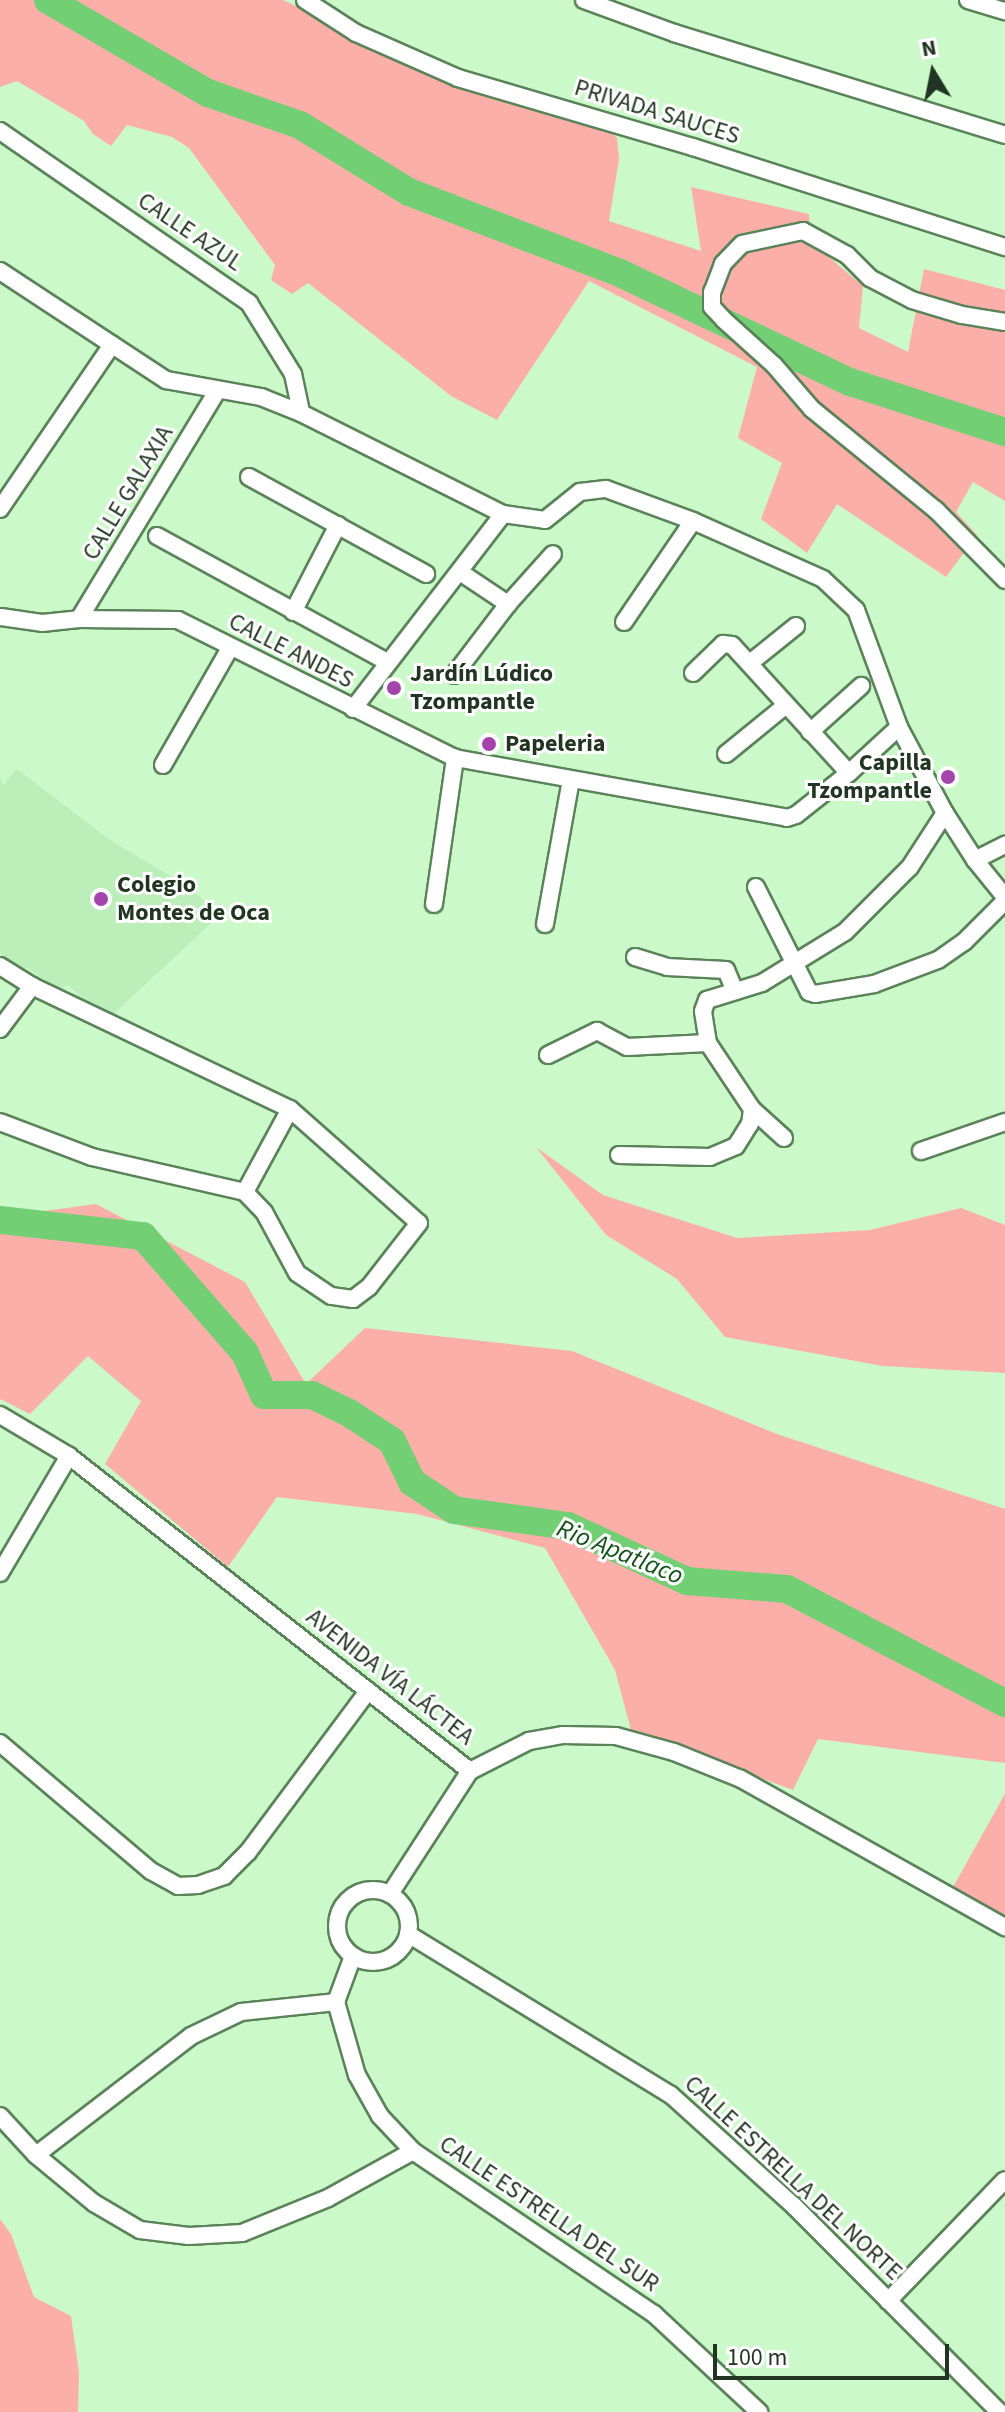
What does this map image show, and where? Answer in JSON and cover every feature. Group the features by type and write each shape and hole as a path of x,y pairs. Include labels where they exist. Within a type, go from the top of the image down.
{"street":[{"name":"PRIVADA SAUCES","path":"305,0 356,33 458,78 693,147 1005,247"},
{"path":"584,0 674,33 1005,135"},
{"path":"968,0 1001,7"},
{"name":"CALLE AZUL","path":"0,131 249,303 293,374 301,413"},
{"path":"1005,322 962,315 912,300 870,278 838,249 803,231 742,244 723,264 712,292 712,307 774,365 812,409 936,510 1005,580"},
{"path":"0,271 166,380 261,397 301,413 503,514 545,520 580,492 597,488 693,521 823,579 856,610 899,727 945,813 1005,899 964,942 938,960 874,984 812,994 756,887"},
{"path":"0,509 112,345"},
{"name":"CALLE GALAXIA","path":"79,619 217,391"},
{"path":"249,477 426,574"},
{"path":"353,709 503,514"},
{"path":"624,622 693,521"},
{"path":"293,612 338,525"},
{"path":"157,536 387,662"},
{"path":"454,675 508,604 553,554"},
{"path":"460,572 508,604"},
{"name":"CALLE ANDES","path":"0,617 42,623 79,619 178,620 455,758 787,818 796,815 849,773 899,727"},
{"path":"750,663 796,626"},
{"path":"693,673 727,642 750,663 849,773"},
{"path":"163,765 230,648"},
{"path":"810,732 861,686"},
{"path":"726,754 786,705"},
{"path":"434,904 455,758"},
{"path":"545,924 571,780"},
{"path":"784,1138 752,1109 708,1043 703,1011 707,1000 762,983 845,932 899,878 945,813"},
{"path":"975,860 1005,845"},
{"path":"635,957 667,967 726,970 735,991"},
{"path":"0,966 32,986 290,1109 419,1223 369,1287 353,1299 331,1296 297,1273 264,1212 245,1192 92,1157 0,1122"},
{"path":"0,1029 32,986"},
{"path":"548,1055 597,1031 627,1047 708,1043"},
{"path":"245,1192 290,1109"},
{"path":"619,1155 710,1157 736,1146 750,1124 752,1109"},
{"path":"921,1151 1005,1122"},
{"name":"AVENIDA VÍA LÁCTEA","path":"0,1415 69,1456 470,1771 529,1741 563,1735 616,1736 674,1752 741,1779 1005,1927"},
{"path":"0,1573 69,1456"},
{"path":"0,1743 151,1871 178,1886 198,1885 224,1876 248,1852 368,1691"},
{"path":"390,1894 470,1771"},
{"path":"378,1890 390,1894 406,1911 408,1934 404,1945 386,1959 375,1962 353,1956 338,1937 339,1913 355,1895 378,1890"},
{"name":"CALLE ESTRELLA DEL NORTE","path":"408,1934 671,2095 794,2206 999,2412"},
{"path":"353,1956 336,2002 357,2075 380,2116 413,2151"},
{"path":"36,2155 191,2036 241,2012 336,2002"},
{"name":"CALLE ESTRELLA DEL SUR","path":"0,2116 36,2155 94,2203 140,2230 189,2236 242,2233 328,2198 413,2151 654,2314 759,2412"},
{"path":"888,2301 1005,2180"}],"shaded area":[{"path":"0,0 283,0 393,51 607,127 617,138 619,159 609,221 701,251 691,187 809,214 810,241 863,286 859,328 908,352 924,269 1005,290 1005,501 973,482 956,512 977,535 946,577 837,504 807,553 761,519 782,463 738,438 757,367 589,281 497,420 451,396 308,283 292,294 271,280 275,265 189,148 172,137 127,125 111,146 93,134 84,121 17,81 0,87"},
{"name":"Colegio Montes de Oca","path":"17,769 110,840 182,883 221,914 106,1021 68,985 59,990 27,968 18,969 0,953 0,776 3,785"},
{"path":"536,1147 603,1195 737,1238 870,1230 961,1208 1005,1225 1005,1373 883,1366 725,1337 677,1279 606,1235"},
{"path":"96,1204 245,1282 306,1384 365,1328 572,1351 777,1434 1005,1509 1005,1763 818,1739 793,1790 631,1730 615,1670 545,1548 417,1514 277,1497 228,1567 105,1464 141,1401 88,1356 30,1414 0,1399 0,1217"},
{"path":"1005,1794 1005,1916 953,1887"},
{"path":"0,2219 11,2234 34,2297 71,2316 79,2372 78,2412 0,2412"}],"waterway":[{"path":"48,0 208,93 300,125 409,192 620,273 850,382 1005,432"},
{"name":"Rio Apatlaco","path":"0,1220 143,1236 245,1353 264,1395 312,1395 349,1413 392,1441 412,1482 454,1510 568,1526 687,1581 787,1589 1005,1703"}],"place":[{"name":"Jardín Lúdico Tzompantle","path":"394,688"},
{"name":"Papeleria","path":"489,744"},
{"name":"Capilla Tzompantle","path":"948,777"},
{"name":"Colegio Montes de Oca","path":"101,899"}]}
